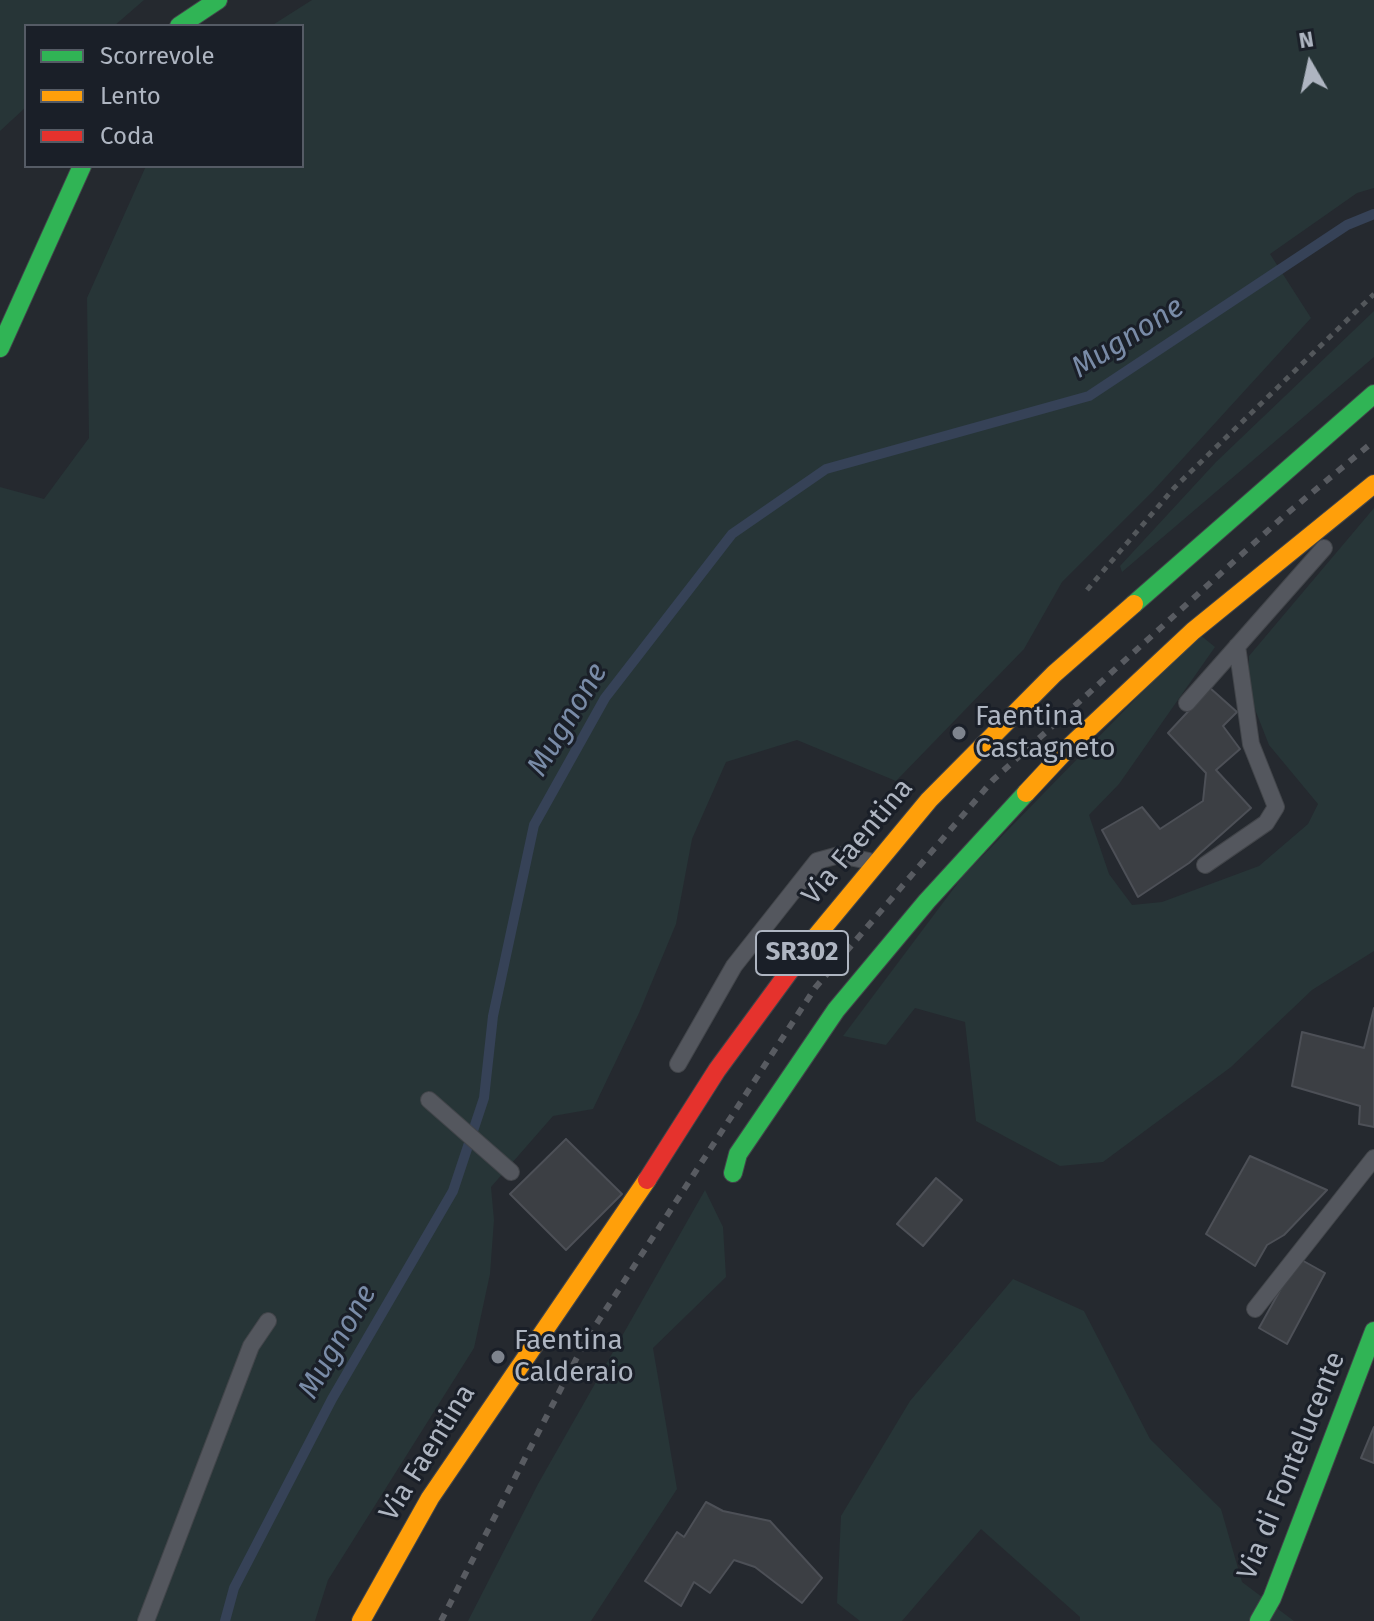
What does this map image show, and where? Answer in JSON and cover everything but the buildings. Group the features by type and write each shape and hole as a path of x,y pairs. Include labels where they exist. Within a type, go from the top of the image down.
{"main road":[{"path":"182,24 218,0"},
{"path":"0,348 81,168"},
{"name":"Via Faentina","path":"361,1621 430,1498 496,1397 635,1199 726,1058 785,974 874,862 929,800 1054,674 1374,394"},
{"path":"733,1173 738,1154 836,1010 927,901 1067,749 1193,631 1374,484"},
{"name":"Via di Fontelucente","path":"1259,1621 1272,1598 1374,1331"}],"lane":[{"path":"1187,703 1331,539 1330,528 1325,523"},
{"path":"1205,865 1266,823 1276,807 1251,744 1237,646"},
{"path":"678,1064 734,966 817,861 839,855 874,862"},
{"path":"429,1100 511,1172"},
{"path":"1255,1309 1374,1158"},
{"path":"146,1621 251,1346 268,1321"}],"path":[{"path":"1080,599 1174,488 1374,294"}],"shaded area":[{"path":"0,0 144,0 116,24 24,24 24,109 0,131"},
{"path":"312,0 1374,0 1374,188 1357,193 1270,254 1311,318 1153,491 1062,582 1024,649 896,781 797,740 726,762 692,839 676,924 639,1013 593,1109 553,1116 491,1187 494,1220 490,1274 474,1348 328,1580 315,1621 0,1621 0,487 44,499 89,438 87,298 145,168 304,168 304,24 274,24"},
{"path":"1374,311 1374,357 1122,572 1120,566 1216,462"},
{"path":"1374,508 1374,951 1312,990 1231,1067 1103,1162 1060,1166 976,1121 965,1022 915,1008 886,1045 843,1036 963,876 1199,634 1215,647 1119,784 1089,815 1109,874 1132,905 1162,902 1259,866 1308,824 1318,804 1269,745 1249,694 1249,656"},
{"path":"705,1190 723,1227 726,1277 653,1348 677,1489 591,1621 468,1621 538,1484"},
{"path":"1013,1279 1084,1311 1150,1439 1221,1509 1242,1582 1294,1621 1080,1621 1080,1617 981,1529 902,1621 860,1621 837,1603 841,1516 910,1401"}],"waterway":[{"name":"Mugnone","path":"225,1621 234,1588 332,1399 453,1191 484,1098 493,1016 534,825 605,698 732,534 826,469 1089,396 1347,225 1374,214"}],"railway":[{"path":"441,1621 586,1340 815,988 993,780 1284,516 1374,441"}],"traffic: fast":[{"path":"182,24 218,0"},
{"path":"0,348 81,168"},
{"path":"1134,604 1374,394"},
{"path":"733,1173 738,1154 836,1010 927,901 1026,793"},
{"path":"1259,1621 1272,1598 1374,1331"}],"traffic: slow":[{"path":"1026,793 1067,749 1193,631 1374,484"},
{"path":"808,946 929,800 1054,674 1134,604"},
{"path":"361,1621 430,1498 647,1180"}],"traffic: jam":[{"path":"647,1180 717,1070 808,946"}],"place":[{"name":"Faentina Castagneto","path":"959,733"},
{"name":"Faentina Calderaio","path":"498,1357"}]}
